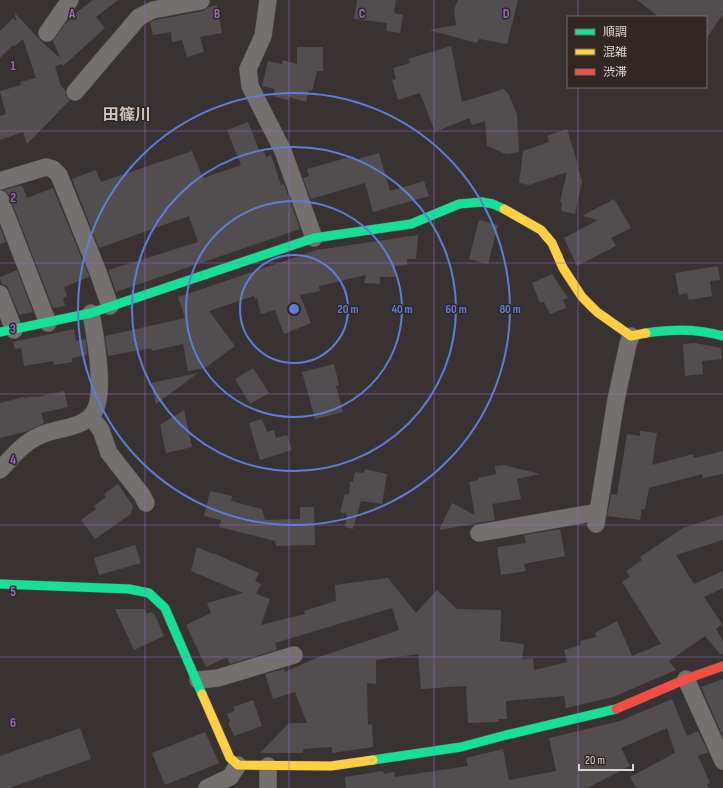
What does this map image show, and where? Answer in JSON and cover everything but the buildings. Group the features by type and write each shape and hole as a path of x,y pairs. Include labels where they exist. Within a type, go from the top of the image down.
{"street":[{"path":"47,33 70,0"},
{"path":"268,0 263,36 248,68 250,86 283,152 314,238"},
{"path":"75,92 152,5 201,1"},
{"path":"0,181 46,167 53,169 59,175 110,306"},
{"path":"0,199 48,323"},
{"path":"0,294 7,331 91,313 314,238 412,224 459,204 482,202 493,204 507,210 541,230 552,243 563,268 582,297 597,312 631,336 652,332 686,330 709,332 723,336"},
{"path":"0,470 27,442 41,435 68,428 91,417 97,408 99,399 97,348 91,313"},
{"path":"480,533 597,518 616,400 631,336"},
{"path":"91,417 101,430 109,453 142,495 146,503"},
{"path":"0,584 129,589 149,593 165,608 198,680 230,758 238,765 331,766 461,747 617,709 686,679 723,666"},
{"path":"198,680 218,678 294,655"},
{"path":"686,679 723,761"},
{"path":"207,788 230,776 238,765"},
{"path":"268,766 268,788"}],"traffic: fast":[{"path":"0,332 91,313 314,238 411,224 459,204 482,202 493,204 504,209"},
{"path":"646,333 694,330 723,336"},
{"path":"0,584 129,589 149,593 165,608 202,694"},
{"path":"373,760 461,747 616,709"}],"traffic: slow":[{"path":"504,209 541,230 552,243 563,268 582,297 597,312 631,336 646,333"},
{"path":"202,694 230,758 238,765 331,766 373,760"}],"traffic: jam":[{"path":"616,709 686,679 723,666"}],"district":[{"name":"田篠川","path":"127,115"}]}
